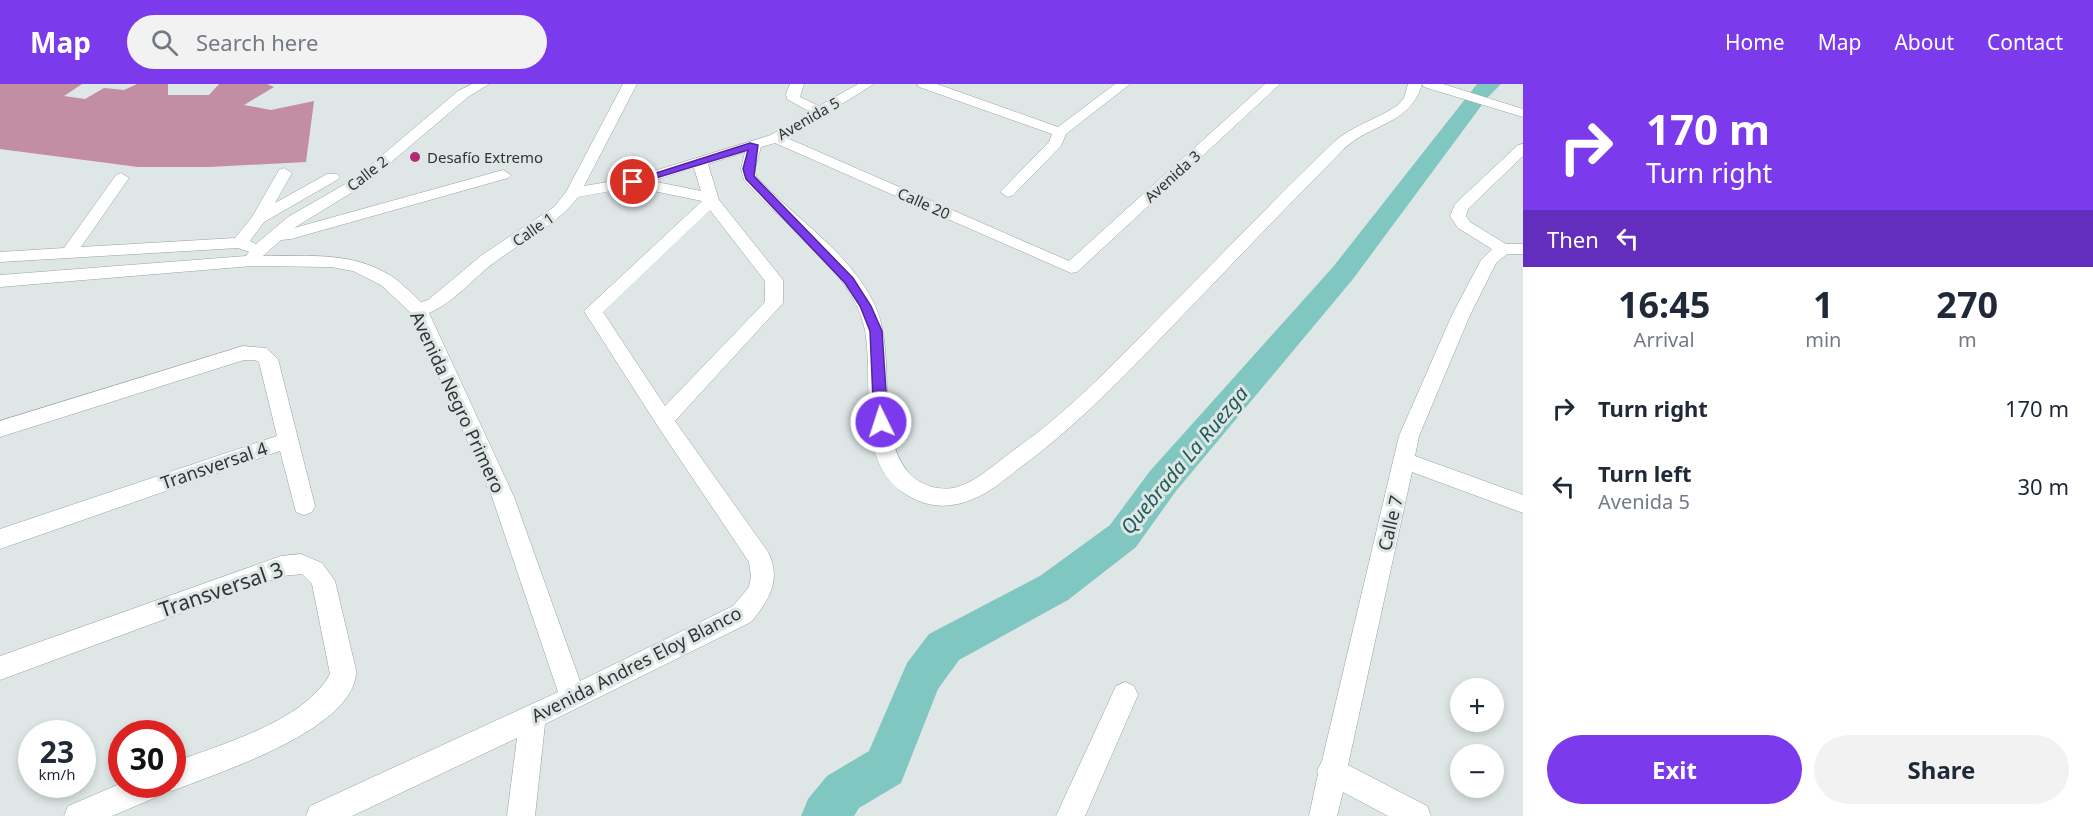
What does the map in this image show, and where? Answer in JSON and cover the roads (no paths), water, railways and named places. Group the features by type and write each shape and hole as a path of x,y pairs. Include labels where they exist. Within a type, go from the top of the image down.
{"street":[{"name":"Calle 2","path":"260,252 294,220 359,182 463,94 482,84"},
{"name":"Calle 1","path":"419,310 434,304 488,259 560,210 573,193 630,84"},
{"path":"797,84 793,94 794,99 820,112"},
{"name":"Avenida 5","path":"573,193 633,182 776,138 867,84"},
{"path":"924,84 1059,132"},
{"path":"1008,192 1056,143 1059,132 1123,84"},
{"name":"Avenida 3","path":"1071,268 1273,84"},
{"path":"754,145 748,169 749,177 849,280 865,306 876,331 882,443 901,478 914,489 935,498 956,496 976,488 1021,457 1079,411 1341,143 1355,132 1400,109 1425,84 1523,113"},
{"name":"Calle 20","path":"776,138 1071,268"},
{"path":"1513,249 1464,225 1458,216 1461,207 1523,148"},
{"path":"664,420 774,303 774,280 710,199 700,162"},
{"path":"240,243 259,218 284,173"},
{"path":"0,257 240,243 260,252 503,175"},
{"path":"259,218 332,177"},
{"path":"68,254 121,178"},
{"path":"633,182 710,199"},
{"name":"Avenida Andres Eloy Blanco","path":"320,816 573,698 742,614 758,596 765,575 760,559 664,420 593,311 710,199"},
{"name":"Calle 7","path":"1323,816 1331,771 1409,436 1461,315 1490,260 1513,249"},
{"name":"Avenida Negro Primero","path":"0,281 260,252 357,266 387,281 419,310 503,497 573,698"},
{"name":"Transversal 4","path":"0,429 243,353 259,353 268,359 288,440 0,539"},
{"path":"288,440 304,506"},
{"path":"1405,461 1523,504"},
{"name":"Transversal 3","path":"0,669 281,566 301,563 315,568 323,581 344,674 334,695 317,712 295,726 186,771"},
{"path":"1070,816 1125,695"},
{"path":"521,816 533,716"},
{"path":"1331,771 1417,816"},
{"path":"78,816 121,798"}],"waterway":[{"name":"Quebrada La Ruezga","path":"825,816 843,792 885,767 922,677 944,647 1054,588 1123,536 1163,481 1343,273 1479,93 1490,84"}],"place":[{"name":"Desafío Extremo","path":"415,157"}]}
